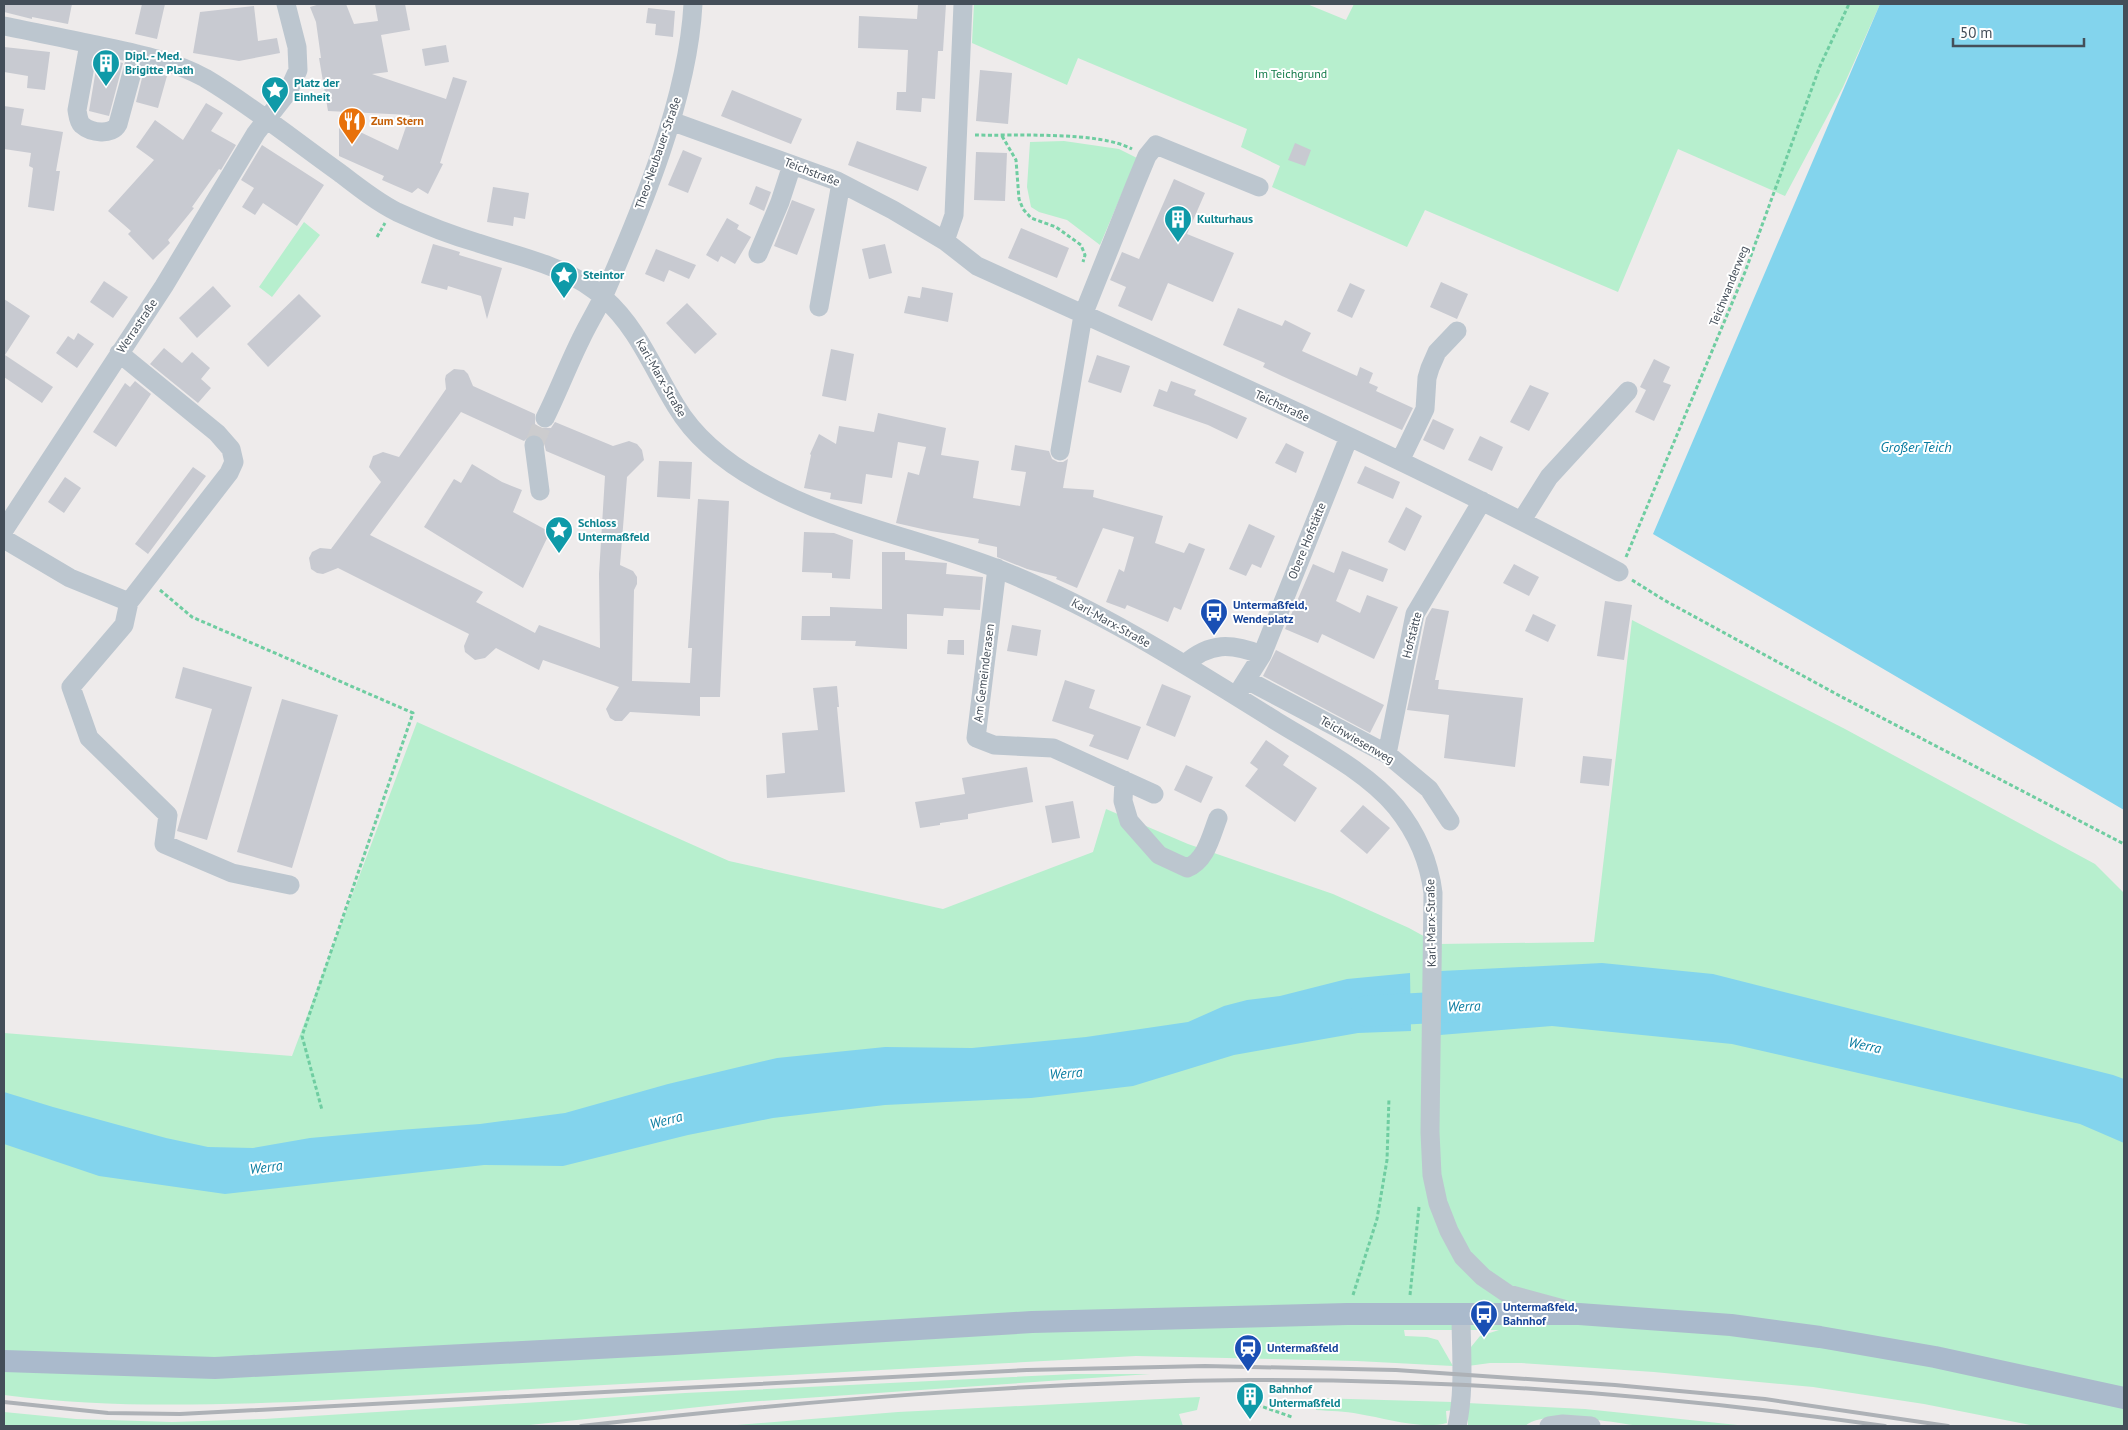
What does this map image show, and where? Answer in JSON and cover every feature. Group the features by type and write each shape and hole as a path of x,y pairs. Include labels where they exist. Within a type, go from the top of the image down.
{"main road":[{"path":"4,1361 215,1368 674,1344 1032,1322 1347,1314 1579,1314 1731,1325 1820,1337 1935,1358 2124,1398"}],"street":[{"name":"Werrastraße","path":"4,530 164,286 265,119 288,92 298,70 297,47 286,4"},
{"name":"Theo-Neubauer-Straße","path":"545,418 603,297 652,178 671,121 692,32 693,4"},
{"path":"945,241 954,215 964,4"},
{"path":"4,26 156,58 202,77 265,119"},
{"path":"89,44 78,118 82,126 102,133 110,132 118,124 138,54"},
{"name":"Karl-Marx-Straße","path":"265,119 392,210 477,243 546,264 579,280 603,297 625,320 642,344 677,408 695,432 722,456 758,480 793,498 837,516 997,568 1050,590 1185,664 1350,768 1380,790 1411,828 1430,869 1433,893 1430,1132 1432,1175 1438,1203 1463,1257 1483,1277 1508,1294 1579,1314"},
{"name":"Teichstraße","path":"671,121 841,183 893,210 945,241 977,266 1400,461 1522,520 1619,572"},
{"path":"1060,451 1083,315 1147,156 1156,145 1259,187"},
{"path":"758,254 780,202 792,165"},
{"path":"819,307 841,183"},
{"path":"1400,461 1425,410 1427,378 1437,352 1457,331"},
{"path":"119,353 217,433 231,449 234,462 229,472 129,602 124,624 71,687 88,738 168,815 164,844 232,872 290,885"},
{"path":"1522,520 1549,477 1628,391"},
{"name":"Obere Hofstätte","path":"1236,696 1262,655 1349,437"},
{"path":"534,445 540,491"},
{"name":"Hofstätte","path":"1387,754 1415,614 1482,501"},
{"path":"4,539 70,578 129,602"},
{"name":"Am Gemeinderasen","path":"997,568 976,738 994,745 1053,748 1154,794"},
{"path":"1185,664 1194,656 1230,645 1242,647 1262,655"},
{"name":"Teichwiesenweg","path":"1247,680 1387,754 1429,789 1450,820"},
{"path":"1124,780 1123,801 1129,822 1159,855 1187,868 1201,860 1218,818"},
{"path":"1457,1426 1460,1415 1461,1314"},
{"path":"1549,1426 1563,1424 1591,1426"}],"path":[{"name":"Teichwanderweg","path":"1619,572 1745,272 1820,66 1849,4"},
{"path":"957,134 1082,138 1120,143 1147,156"},
{"path":"1002,136 1016,160 1019,199 1023,209 1031,218 1056,227 1081,245 1085,255 1082,270"},
{"path":"1619,572 1664,600 1840,696 2124,844"},
{"path":"145,580 192,617 413,713 302,1036 322,1110"},
{"path":"1347,1314 1377,1219 1387,1160 1389,1098"},
{"path":"1410,1314 1410,1294 1421,1198"},
{"path":"1248,1391 1249,1402 1292,1417"}],"green space":[{"name":"Im Teichgrund","path":"974,4 1307,4 1346,20 1354,4 1880,4 1843,87 1785,196 1678,149 1618,292 1425,210 1407,247 1272,187 1280,166 1241,147 1247,129 1078,58 1067,85 972,43"},
{"path":"1064,141 1119,149 1137,158 1100,245 1067,220 1039,212 1031,207 1027,187 1030,142"},
{"path":"304,222 320,235 272,297 259,287"},
{"path":"1632,620 1845,729 2095,864 2124,893 2124,1426 2035,1426 1924,1404 1813,1387 1654,1372 1521,1363 1490,1363 1468,1366 1471,1347 1480,1336 1499,1330 1404,1330 1405,1336 1427,1337 1438,1340 1453,1366 1357,1361 1136,1356 295,1402 149,1405 77,1402 4,1395 4,1033 292,1056 417,722 729,861 943,909 1093,852 1106,809 1188,844 1333,894 1409,928 1438,944 1594,942"},
{"path":"1074,1374 1150,1374 746,1402 520,1426 4,1426 4,1412 76,1419 172,1422 264,1419 685,1393"},
{"path":"1200,1397 1197,1410 1179,1414 1183,1426 725,1426 898,1412"},
{"path":"1315,1398 1453,1402 1454,1410 1446,1411 1447,1423 1426,1425 1403,1423 1354,1413 1316,1410"},
{"path":"1467,1403 1585,1409 1747,1426 1653,1427 1563,1417 1535,1421 1525,1426 1468,1426"}],"water":[{"name":"Großer Teich","path":"1880,4 2124,4 2124,810 1653,534"},
{"path":"1602,963 1713,974 2113,1075 2124,1079 2124,1143 2080,1124 1732,1044 1552,1026 1440,1035 1441,971"},
{"path":"1410,973 1411,1031 1358,1033 1234,1055 1133,1086 1031,1098 885,1105 773,1118 688,1135 563,1166 484,1165 225,1194 99,1176 4,1144 4,1092 166,1138 208,1147 253,1148 310,1138 480,1124 565,1113 668,1084 777,1058 885,1047 972,1048 1086,1037 1188,1022 1224,1006 1247,1000 1280,996 1347,979"}],"building":[{"path":"4,4 72,4 68,24 32,17 32,19 4,12"},
{"path":"142,4 165,4 157,39 135,34"},
{"path":"320,4 346,4 354,24 378,21 375,4 405,4 410,30 381,35 388,72 372,74 446,99 453,77 467,81 440,163 443,164 428,194 418,188 412,193 382,180 384,176 339,156 339,122 398,150 410,115 328,111 319,58 321,58 316,22 310,7"},
{"path":"918,4 946,4 943,51 938,51 935,99 922,98 921,112 896,110 897,92 906,92 908,50 858,48 859,16 917,19"},
{"path":"254,6 258,41 277,38 280,53 239,61 193,53 200,12"},
{"path":"648,8 675,11 673,37 655,35 656,24 646,23"},
{"path":"446,45 449,62 425,66 422,49"},
{"path":"4,47 50,52 45,90 27,88 28,76 4,72"},
{"name":"Dipl. - Med. Brigitte Plath","path":"98,57 123,63 109,116 89,111"},
{"path":"144,70 167,76 158,108 136,102"},
{"path":"980,70 1012,73 1008,124 976,121"},
{"path":"732,90 802,119 791,144 721,116"},
{"path":"206,103 223,113 211,131 236,145 221,170 219,169 192,207 194,208 168,240 170,243 153,260 128,234 131,231 108,211 154,160 136,147 155,120 183,140"},
{"path":"4,106 24,109 21,125 63,132 56,171 60,171 54,211 28,207 33,168 29,166 31,153 4,149"},
{"path":"857,141 927,167 918,191 848,165"},
{"path":"1295,143 1311,150 1305,166 1288,160"},
{"path":"262,145 324,185 297,226 263,203 255,215 242,207 254,188 241,180"},
{"path":"683,150 702,158 688,193 668,185"},
{"path":"976,152 1007,153 1005,201 974,200"},
{"name":"Kulturhaus","path":"1174,179 1205,193 1187,234 1234,253 1213,302 1168,283 1152,321 1118,306 1126,287 1110,280 1122,252 1139,259"},
{"path":"756,186 771,192 764,211 749,204"},
{"path":"493,187 529,193 525,219 514,217 513,226 487,222"},
{"path":"792,200 815,209 797,255 774,246"},
{"path":"727,218 739,225 737,229 751,237 735,264 721,256 718,262 706,255"},
{"path":"1021,228 1069,248 1057,278 1008,258"},
{"path":"433,244 460,252 459,255 502,268 487,319 481,296 448,286 447,290 421,283"},
{"path":"885,244 892,273 869,279 862,249"},
{"path":"656,249 696,265 689,279 669,270 664,282 645,274"},
{"path":"104,281 128,297 113,318 90,302"},
{"path":"1441,282 1468,294 1457,319 1430,307"},
{"path":"1350,283 1365,290 1352,318 1337,311"},
{"path":"213,286 231,306 197,338 179,318"},
{"path":"922,287 953,293 948,322 904,313 908,296 920,298"},
{"path":"299,294 321,316 268,367 247,344"},
{"path":"4,299 30,316 5,355 53,387 42,403 4,377"},
{"path":"687,303 717,334 695,354 666,323"},
{"path":"1238,308 1282,326 1285,320 1311,333 1302,351 1357,376 1360,367 1373,373 1369,383 1378,387 1376,391 1413,408 1402,430 1263,367 1265,363 1223,345"},
{"path":"78,333 94,344 77,368 56,353 68,336 74,340"},
{"path":"164,348 182,363 192,352 210,368 201,379 211,388 198,403 150,364"},
{"path":"831,349 854,354 846,401 822,396"},
{"path":"1097,355 1130,366 1121,393 1088,382"},
{"path":"1654,359 1670,367 1663,382 1671,385 1654,421 1635,412 1646,390 1640,387"},
{"path":"454,369 464,370 468,374 473,386 535,414 535,424 541,428 551,428 555,422 613,446 629,441 637,444 642,450 644,460 627,477 620,565 633,571 637,577 637,584 634,590 632,681 690,683 692,648 688,648 698,499 729,501 720,697 700,697 700,716 630,712 622,721 615,721 610,718 606,709 619,687 543,660 539,670 496,648 485,658 475,660 465,652 464,646 469,634 338,568 323,574 311,569 309,558 312,552 320,548 331,549 381,482 369,467 373,456 383,452 399,457 446,389 446,375","holes":["461,412 524,441 532,434 539,435 543,439 546,451 605,476 599,574 600,648 539,625 535,633 476,602 483,592 370,535"]},
{"path":"135,381 151,394 116,447 93,432 125,383 130,387"},
{"path":"1171,381 1196,390 1194,395 1247,418 1237,439 1208,425 1153,406 1159,389 1167,392"},
{"path":"1530,385 1549,393 1529,431 1510,422"},
{"path":"878,413 946,428 941,455 979,461 973,498 1020,506 1026,472 1011,470 1015,445 1049,451 1052,459 1058,462 1068,459 1063,488 1094,490 1093,497 1163,516 1155,543 1184,553 1189,543 1205,549 1181,610 1174,607 1168,622 1127,605 1125,609 1106,602 1119,569 1124,572 1134,537 1103,528 1077,588 1056,579 1057,577 1027,569 997,557 997,547 978,543 979,539 896,523 908,472 919,475 926,447 898,442 892,478 866,474 862,504 830,499 831,493 804,488 810,454 819,434 836,444 839,426 874,432"},
{"path":"1433,419 1454,429 1444,450 1423,440"},
{"path":"1480,436 1503,447 1492,471 1468,460"},
{"path":"1286,443 1304,452 1296,473 1275,463"},
{"path":"659,461 692,462 690,499 657,497"},
{"path":"472,464 502,482 522,490 513,512 550,532 523,588 424,527 454,479 461,483"},
{"path":"1365,466 1400,482 1393,499 1357,483"},
{"path":"193,467 206,476 148,554 135,544"},
{"path":"65,477 81,488 64,513 48,502"},
{"path":"1406,507 1422,516 1405,551 1388,542"},
{"path":"1249,524 1275,536 1261,568 1252,564 1246,576 1229,569"},
{"path":"804,532 834,533 853,540 850,579 832,578 832,573 802,572"},
{"path":"1342,551 1388,569 1383,582 1349,569 1336,601 1360,613 1367,595 1398,607 1374,659 1322,634 1318,643 1285,629 1313,564 1334,573"},
{"path":"882,552 905,552 905,560 947,563 946,574 983,577 980,610 944,608 943,616 907,614 907,649 855,646 856,641 801,640 802,616 830,616 830,607 882,609"},
{"path":"1514,564 1539,577 1529,596 1503,583"},
{"path":"1605,601 1632,605 1624,660 1597,656"},
{"path":"1432,608 1449,611 1435,680 1439,680 1438,689 1523,698 1515,767 1444,758 1449,715 1407,710 1426,618"},
{"path":"1533,614 1556,625 1548,642 1525,631"},
{"path":"1012,625 1041,630 1037,656 1007,651"},
{"path":"948,640 964,640 964,655 947,654"},
{"path":"1276,650 1384,705 1370,733 1263,676"},
{"path":"183,667 252,687 207,840 177,831 212,709 175,698"},
{"path":"1065,680 1095,690 1089,708 1141,727 1128,760 1089,746 1094,735 1052,721"},
{"path":"1162,684 1191,696 1175,737 1146,725"},
{"path":"837,686 839,707 837,707 845,792 767,798 766,775 785,773 782,733 818,730 813,688"},
{"path":"282,699 338,715 292,868 237,852"},
{"path":"1266,740 1289,756 1283,765 1317,788 1295,822 1245,786 1258,769 1250,763"},
{"path":"1583,756 1612,759 1609,786 1580,783"},
{"path":"1186,765 1213,777 1201,803 1174,790"},
{"path":"1027,767 1033,802 968,814 968,819 920,828 915,802 965,794 962,778"},
{"path":"1073,801 1080,838 1052,843 1045,806"},
{"path":"1363,805 1390,828 1367,854 1340,831"}],"waterway":[{"name":"Werra","path":"1367,1011 1465,1006"}],"tunnel":[{"path":"534,445 545,418"}],"railway":[{"path":"4,1402 108,1413 180,1414 1027,1370 1205,1366 1396,1370 1615,1385 1765,1399 1948,1426"},
{"path":"581,1426 915,1394 1082,1385 1250,1380 1330,1380 1569,1391 1727,1406 1885,1426"}],"place":[{"name":"Dipl. - Med. Brigitte Plath","path":"106,87"},
{"name":"Platz der Einheit","path":"275,114"},
{"name":"Zum Stern","path":"352,145"},
{"name":"Kulturhaus","path":"1178,243"},
{"name":"Steintor","path":"564,299"},
{"name":"Schloss Untermaßfeld","path":"559,554"},
{"name":"Untermaßfeld, Wendeplatz","path":"1214,636"},
{"name":"Untermaßfeld, Bahnhof","path":"1484,1338"},
{"name":"Untermaßfeld","path":"1248,1372"},
{"name":"Bahnhof Untermaßfeld","path":"1250,1420"}]}
